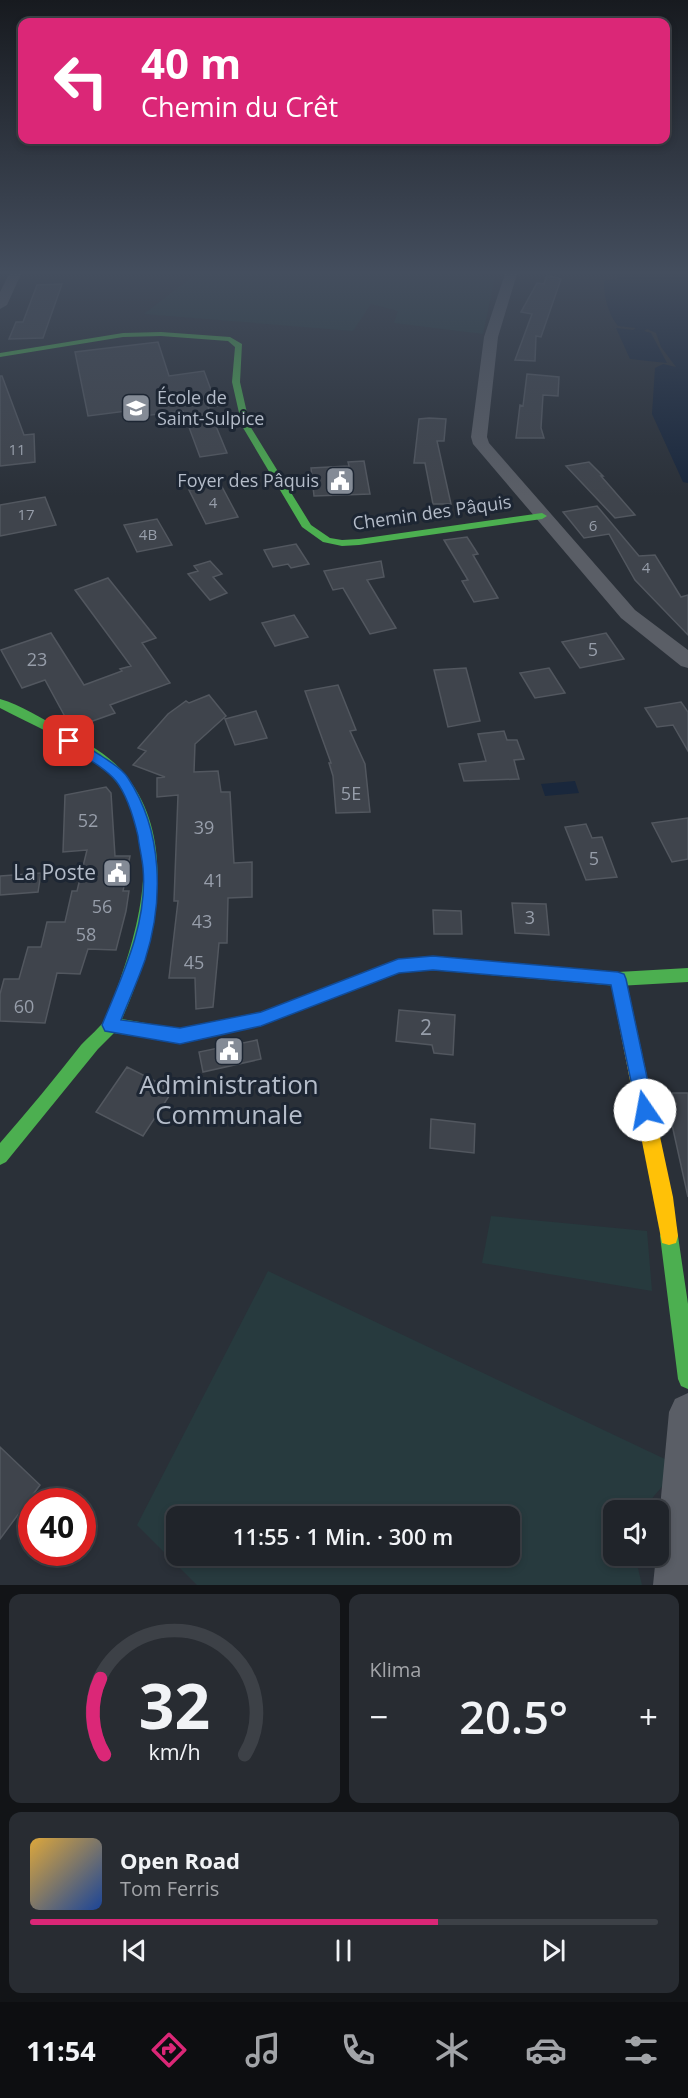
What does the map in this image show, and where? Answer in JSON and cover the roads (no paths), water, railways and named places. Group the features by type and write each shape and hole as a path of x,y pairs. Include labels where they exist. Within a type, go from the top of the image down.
{"street":[{"name":"Chemin des Pâquis","path":"0,355 43,348"},
{"name":"Chemin des Pâquis","path":"239,348 235,367 238,392 247,418 246,426 307,527 327,540 342,543 359,542 542,516"},
{"path":"491,348 479,437 481,444 628,614 688,662"},
{"path":"0,703 69,741 123,780 142,821 151,868 150,896 137,960 111,1025 92,1044 54,1095 0,1156"},
{"path":"111,1025 180,1036 261,1019 398,966 433,963 618,979 688,975"},
{"path":"618,979 664,1197 688,1379"},
{"path":"674,1585 688,1412"}],"water":[{"path":"625,348 659,348 667,363 630,359"},
{"path":"662,348 688,348 688,483 683,482 652,414 655,368 663,364 676,367"},
{"path":"575,781 579,793 545,796 541,784"}],"place":[{"name":"École de Saint-Sulpice","path":"136,408"},
{"name":"Foyer des Pâquis","path":"340,481"},
{"name":"La Poste","path":"117,873"},
{"name":"Administration Communale","path":"229,1051"}]}
